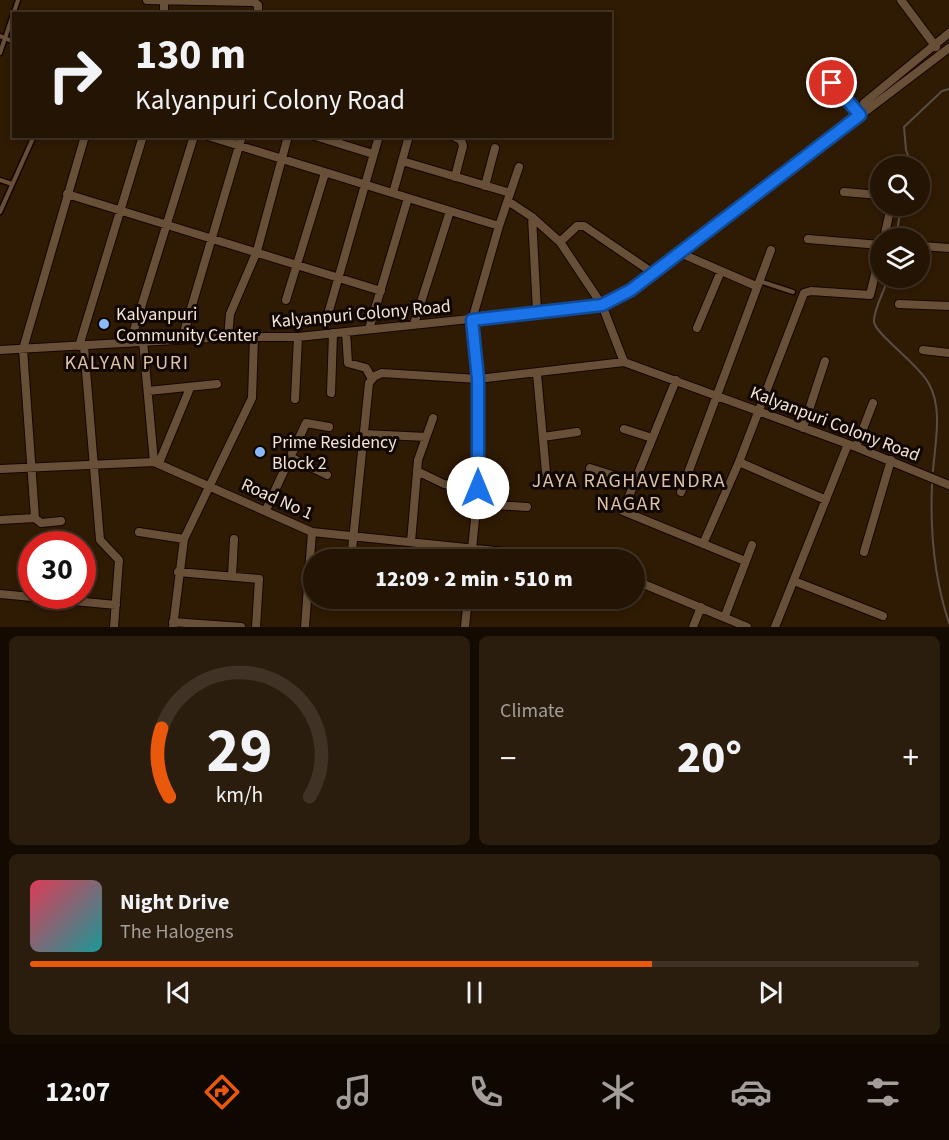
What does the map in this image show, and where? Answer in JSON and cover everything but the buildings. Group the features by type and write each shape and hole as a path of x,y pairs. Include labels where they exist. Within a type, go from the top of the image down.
{"street":[{"path":"147,0 257,3 258,12"},
{"path":"900,0 941,54"},
{"path":"862,113 864,103 949,33"},
{"path":"602,305 631,290 949,48"},
{"path":"818,67 862,113"},
{"path":"35,518 23,349 84,138"},
{"path":"114,627 118,560 100,540 82,346 141,138"},
{"path":"130,343 193,138"},
{"path":"214,138 499,226"},
{"path":"182,339 241,138"},
{"path":"228,337 230,314 257,251 288,138"},
{"path":"321,138 373,154"},
{"path":"346,145 348,138"},
{"path":"328,314 378,138"},
{"path":"393,193 408,138"},
{"path":"455,177 463,146 462,140 458,138"},
{"path":"485,186 495,148"},
{"path":"352,549 369,383 372,379 382,373 478,379 537,374 624,362 602,305 560,242 509,197 485,186 402,161"},
{"path":"472,549 478,488 478,379 472,320 519,167"},
{"path":"286,300 325,173"},
{"path":"844,192 870,194"},
{"path":"67,194 167,223 381,291"},
{"path":"369,329 408,198"},
{"path":"414,324 450,211"},
{"path":"532,217 537,311"},
{"path":"560,242 577,226 584,226 653,273"},
{"path":"808,239 870,244"},
{"path":"930,247 949,248"},
{"path":"681,492 771,250"},
{"path":"680,253 757,284"},
{"path":"697,328 721,271"},
{"path":"703,544 739,462 804,293 812,291 870,295 872,288"},
{"path":"899,304 949,306"},
{"name":"Kalyanpuri Colony Road","path":"0,350 182,339 298,337 602,305"},
{"path":"346,332 348,363 366,369 372,379"},
{"path":"331,393 333,333"},
{"path":"241,627 173,625 184,539 252,398 254,337"},
{"path":"295,399 298,337"},
{"path":"143,341 157,463"},
{"path":"923,351 949,353"},
{"path":"804,428 825,360"},
{"name":"Kalyanpuri Colony Road","path":"624,362 852,445 946,484"},
{"path":"537,374 548,483"},
{"path":"676,380 623,511 744,561"},
{"path":"148,391 217,384"},
{"path":"157,463 190,388"},
{"path":"775,627 826,500 873,403"},
{"path":"411,542 417,471 433,418"},
{"path":"266,510 306,423 329,427"},
{"path":"624,429 652,438"},
{"path":"543,437 576,432"},
{"path":"364,434 426,437"},
{"path":"290,457 327,475"},
{"path":"864,552 891,460"},
{"path":"739,462 826,500"},
{"name":"Road No 1","path":"0,469 157,463 312,532 464,549"},
{"path":"590,468 634,482"},
{"path":"417,471 444,484 478,488"},
{"path":"477,504 527,507"},
{"path":"0,520 35,518 41,523 61,521"},
{"path":"139,532 184,539"},
{"path":"312,532 312,549"},
{"path":"232,576 234,539"},
{"path":"725,616 752,545"},
{"path":"178,572 259,579 256,627"},
{"path":"794,581 883,616"},
{"path":"645,584 747,627"},
{"path":"0,594 18,595"},
{"path":"96,602 116,605"},
{"path":"693,627 701,607"},
{"path":"304,627 307,609"},
{"path":"465,627 467,609"}],"lane":[{"path":"0,53 3,37 12,15"},
{"path":"0,212 33,138"},
{"path":"0,180 12,184"},
{"path":"757,284 793,292"}],"waterway":[{"path":"908,156 904,127 942,91 949,89"},
{"path":"898,228 899,216"},
{"path":"884,288 875,312 874,322 882,334 924,376 936,404 937,426 933,471"},
{"path":"932,484 934,554 949,623"}],"place":[{"name":"Kalyanpuri Community Center","path":"104,324"},
{"name":"Prime Residency Block 2","path":"260,452"}],"district":[{"name":"KALYAN PURI","path":"127,363"},
{"name":"JAYA RAGHAVENDRA NAGAR","path":"629,492"}],"route":[{"path":"478,488 478,379 472,320 602,305 631,290 860,115 832,83"}]}
